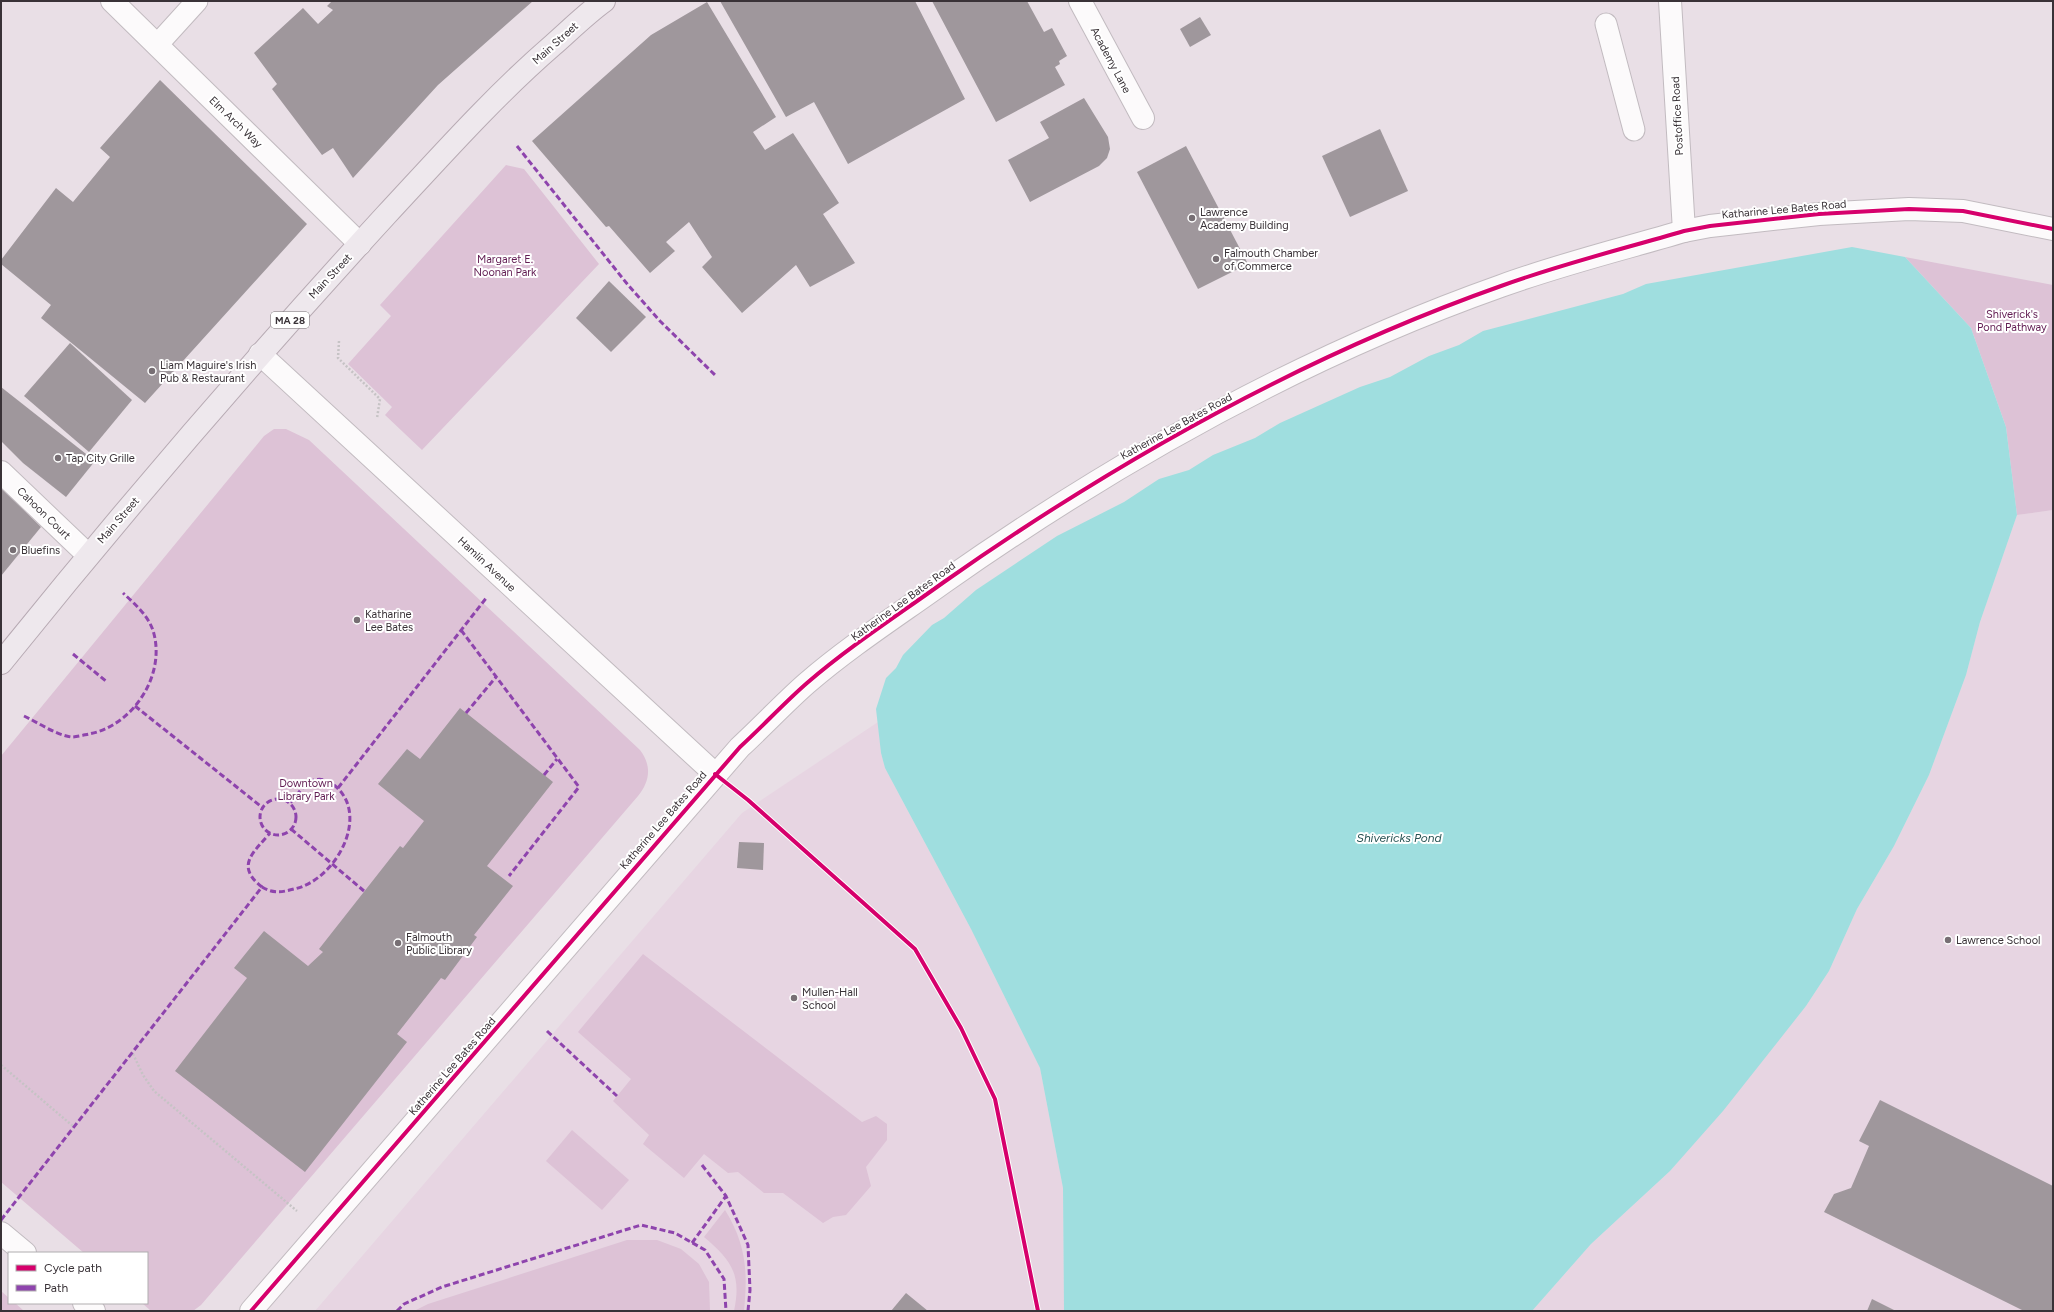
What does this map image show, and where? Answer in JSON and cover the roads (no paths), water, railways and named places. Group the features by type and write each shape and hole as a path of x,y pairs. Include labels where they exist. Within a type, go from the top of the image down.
{"main road":[{"name":"Main Street","path":"1,663 88,555 260,354 360,244 497,97 543,53 604,1"}],"street":[{"name":"Elm Arch Way","path":"112,1 360,244"},
{"name":"Academy Lane","path":"1080,1 1143,118"},
{"name":"Postoffice Road","path":"1670,1 1684,231"},
{"name":"Katharine Lee Bates Road","path":"1684,231 1710,226 1819,214 1909,209 1963,212 2053,229"},
{"name":"Katherine Lee Bates Road","path":"251,1311 714,774 740,747 808,683 874,631 1000,542 1076,494 1213,414 1388,331 1462,300 1503,285 1684,231"},
{"name":"Hamlin Avenue","path":"260,354 714,774"},
{"name":"Cahoon Court","path":"1,472 88,555"},
{"path":"1,1233 24,1252"},
{"path":"85,1304 94,1311"}],"lane":[{"path":"157,45 197,1"},
{"path":"1606,24 1634,130"}],"water":[{"name":"Shivericks Pond","path":"1852,247 1905,257 1971,328 2006,427 2017,515 1980,622 1966,675 1929,775 1894,846 1857,909 1829,971 1806,1006 1723,1111 1670,1171 1591,1244 1532,1311 1064,1311 1063,1188 1040,1068 971,929 885,768 881,753 876,709 886,678 896,668 903,655 932,625 944,618 976,590 1057,536 1124,502 1159,479 1189,470 1213,455 1255,438 1280,423 1360,387 1390,377 1429,356 1459,345 1483,331 1623,294 1646,284"}],"place":[{"name":"Lawrence Academy Building","path":"1192,218"},
{"name":"Falmouth Chamber of Commerce","path":"1216,259"},
{"name":"Liam Maguire's Irish Pub & Restaurant","path":"152,371"},
{"name":"Tap City Grille","path":"58,458"},
{"name":"Bluefins","path":"13,550"},
{"name":"Katharine Lee Bates","path":"357,620"},
{"name":"Lawrence School","path":"1948,940"},
{"name":"Falmouth Public Library","path":"398,943"},
{"name":"Mullen-Hall School","path":"794,998"}],"park label":[{"name":"Margaret E. Noonan Park","path":"505,265"},
{"name":"Shiverick's Pond Pathway","path":"2012,320"},
{"name":"Downtown Library Park","path":"306,789"}]}
